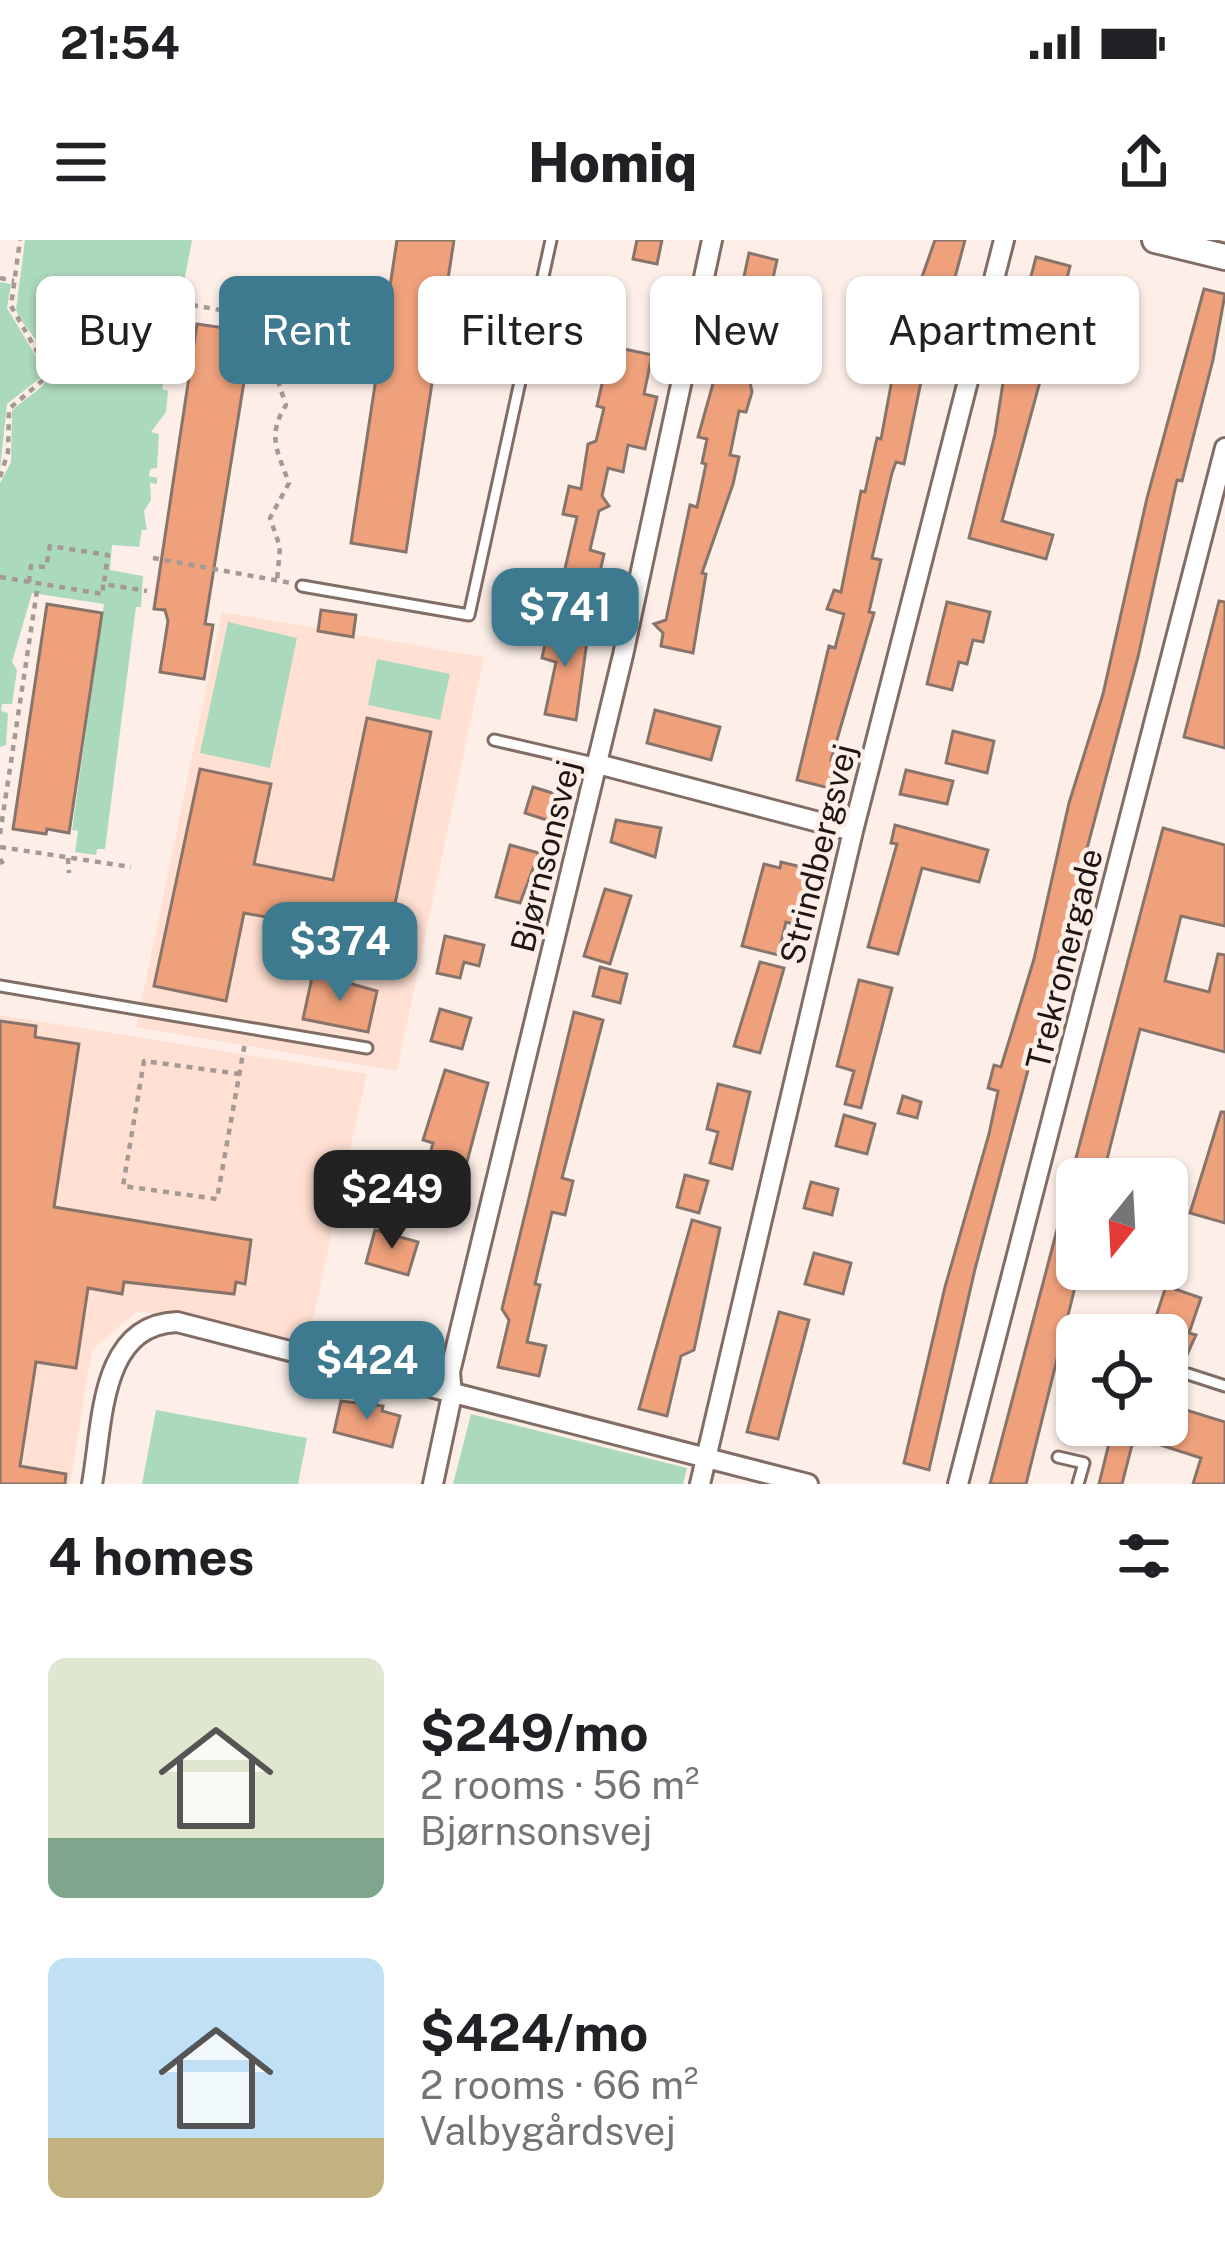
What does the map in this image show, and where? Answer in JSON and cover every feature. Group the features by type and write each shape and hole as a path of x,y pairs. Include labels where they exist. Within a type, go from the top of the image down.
{"street":[{"name":"Bjørnsonsvej","path":"433,1484 452,1396 450,1372 598,764 712,240"},
{"name":"Strindbergsvej","path":"700,1484 853,831 1004,240"},
{"path":"1160,240 1225,257"},
{"name":"Trekronergade","path":"958,1484 1225,448"},
{"path":"598,764 853,831"},
{"path":"92,1484 119,1351 135,1333 155,1323 177,1322 808,1484"}],"lane":[{"path":"302,586 469,615 551,240"},
{"path":"494,740 598,764"},
{"path":"0,986 367,1048"},
{"path":"1188,1374 1225,1386"},
{"path":"1058,1457 1084,1463 1078,1484"}],"path":[{"path":"0,477 8,452 9,409 43,380 47,369 17,324 11,306 20,240"},
{"path":"0,278 14,280"},
{"path":"195,306 272,319 270,358 286,405 272,428 272,437 289,483 270,518 280,547 277,581"},
{"path":"0,577 38,584 103,594 108,555 50,546 46,567 32,566 29,582"},
{"path":"153,558 302,586"},
{"path":"0,834 38,584"},
{"path":"104,584 148,591"},
{"path":"0,848 131,867"},
{"path":"68,857 69,873"},
{"path":"240,1074 144,1061 123,1186 217,1199 240,1074 248,1028"}],"shaded area":[{"path":"222,612 484,657 397,1071 136,1027"},
{"path":"0,1015 367,1074 308,1341 137,1311 92,1350 70,1484 0,1484"}],"green space":[{"path":"25,240 192,240 185,276 36,276 36,340 16,310"},
{"path":"0,282 11,284 7,308 36,356 36,381 7,404 0,470"},
{"path":"163,384 162,389 168,391 166,412 151,432 159,434 157,468 150,469 149,476 157,478 157,484 150,483 151,500 144,511 147,530 142,530 139,547 112,545 110,570 143,576 105,849 97,849 96,855 75,852 78,831 72,830 104,604 32,593 12,662 17,670 12,704 2,704 1,711 8,713 6,745 0,747 0,483 11,462 12,411 42,386"},
{"path":"228,622 297,638 270,768 200,753"},
{"path":"377,659 450,674 440,720 368,705"},
{"path":"156,1410 307,1438 298,1484 142,1484"},
{"path":"471,1414 687,1468 683,1484 453,1484"}],"building":[{"path":"397,240 454,240 448,276 418,276 418,384 432,384 406,552 351,543 375,384 394,384 392,276"},
{"path":"637,240 662,240 657,264 633,259"},
{"path":"935,240 965,240 955,276 922,276"},
{"path":"749,253 777,260 773,276 744,276"},
{"path":"1036,257 1070,266 1068,276 1031,276"},
{"path":"1204,289 1225,294 1213,360 1182,481 1177,480 1138,657 975,1269 929,1470 904,1463 945,1287 989,1134 998,1091 988,1088 994,1065 1001,1067 1034,959 1069,803 1103,694 1147,498"},
{"path":"197,324 219,327 219,384 244,384 205,624 213,625 204,679 160,672 168,621 165,610 154,609 188,384 195,384"},
{"path":"626,349 650,355 644,394 657,397 645,449 628,445 623,472 608,468 602,496 609,506 599,511 590,550 604,554 598,581 564,573 577,517 563,514 569,486 581,489 588,444 596,441 604,408 597,406 602,384 626,384"},
{"path":"713,384 750,384 752,392 746,412 739,411 730,455 739,457 733,484 702,573 706,574 693,653 661,646 663,633 654,624 666,620 690,505 697,507 707,439 698,437"},
{"path":"891,384 921,384 904,464 896,462 892,473 872,558 881,560 869,612 874,613 831,760 838,763 832,784 825,787 797,780 829,646 835,648 844,614 827,609 834,590 841,592 861,491 865,492 877,438 881,439"},
{"path":"1003,384 1039,384 1002,521 1053,535 1046,559 969,538"},
{"path":"1219,601 1225,602 1225,748 1184,737"},
{"path":"947,602 990,612 983,642 973,640 967,664 959,662 952,690 927,684"},
{"path":"47,604 102,613 69,833 13,829"},
{"path":"321,610 356,615 353,637 318,631"},
{"path":"549,625 588,634 576,720 545,714 556,662 542,658"},
{"path":"655,710 720,727 711,760 647,743"},
{"path":"367,718 431,732 383,961 318,946 320,937 291,931 293,922 244,913 226,1001 154,986 200,769 271,784 254,864 333,880"},
{"path":"953,731 994,741 987,773 946,763"},
{"path":"906,770 953,781 947,804 900,794"},
{"path":"533,787 559,795 550,821 525,813"},
{"path":"616,820 661,828 655,857 611,842"},
{"path":"895,825 988,850 979,882 922,868 898,954 868,947 897,844 891,843"},
{"path":"1163,828 1225,845 1225,926 1181,916 1165,981 1209,992 1218,954 1225,955 1225,1052 1140,1029 1107,1158 1076,1158"},
{"path":"510,845 539,853 520,903 496,897"},
{"path":"781,862 810,869 797,925 786,922 778,955 742,946 764,864 780,868"},
{"path":"605,889 631,896 610,964 584,956"},
{"path":"445,936 484,945 479,966 464,962 460,978 437,973"},
{"path":"760,962 784,968 760,1053 734,1046"},
{"path":"600,967 627,974 620,1003 593,996"},
{"path":"313,973 377,991 368,1032 303,1019"},
{"path":"859,980 892,988 861,1108 845,1104 854,1071 837,1066"},
{"path":"440,1009 471,1018 462,1049 431,1041"},
{"path":"574,1012 603,1020 562,1178 573,1181 565,1215 552,1212 535,1284 540,1285 527,1342 546,1346 539,1376 498,1367 509,1320 502,1309"},
{"path":"0,1021 36,1026 35,1037 79,1044 54,1207 251,1240 245,1284 236,1282 234,1294 124,1282 122,1294 88,1288 76,1368 36,1362 20,1466 66,1474 65,1484 0,1484"},
{"path":"445,1070 488,1083 452,1218 427,1211 432,1195 410,1189 414,1172 424,1175 433,1143 423,1140"},
{"path":"718,1084 750,1092 732,1169 710,1163 718,1132 707,1129"},
{"path":"903,1096 921,1102 917,1118 898,1113"},
{"path":"1221,1112 1225,1112 1225,1223 1190,1213"},
{"path":"844,1115 875,1124 867,1154 836,1146"},
{"path":"685,1175 708,1181 699,1213 677,1207"},
{"path":"811,1182 838,1189 832,1215 804,1208"},
{"path":"692,1220 720,1228 694,1350 681,1356 667,1416 639,1409"},
{"path":"375,1230 418,1242 408,1275 366,1263"},
{"path":"1056,1234 1056,1290 1074,1290 1068,1314 1056,1314 1056,1363 1026,1484 990,1484"},
{"path":"814,1253 851,1263 843,1294 805,1284"},
{"path":"1165,1290 1201,1298 1189,1333 1196,1335 1188,1352 1188,1314 1157,1314"},
{"path":"779,1312 809,1320 778,1439 747,1432"},
{"path":"341,1401 383,1406 382,1411 400,1416 392,1447 334,1432"},
{"path":"1188,1411 1225,1422 1225,1484 1193,1484 1201,1458 1164,1446 1188,1446"},
{"path":"1108,1446 1132,1446 1122,1484 1099,1484"}]}
